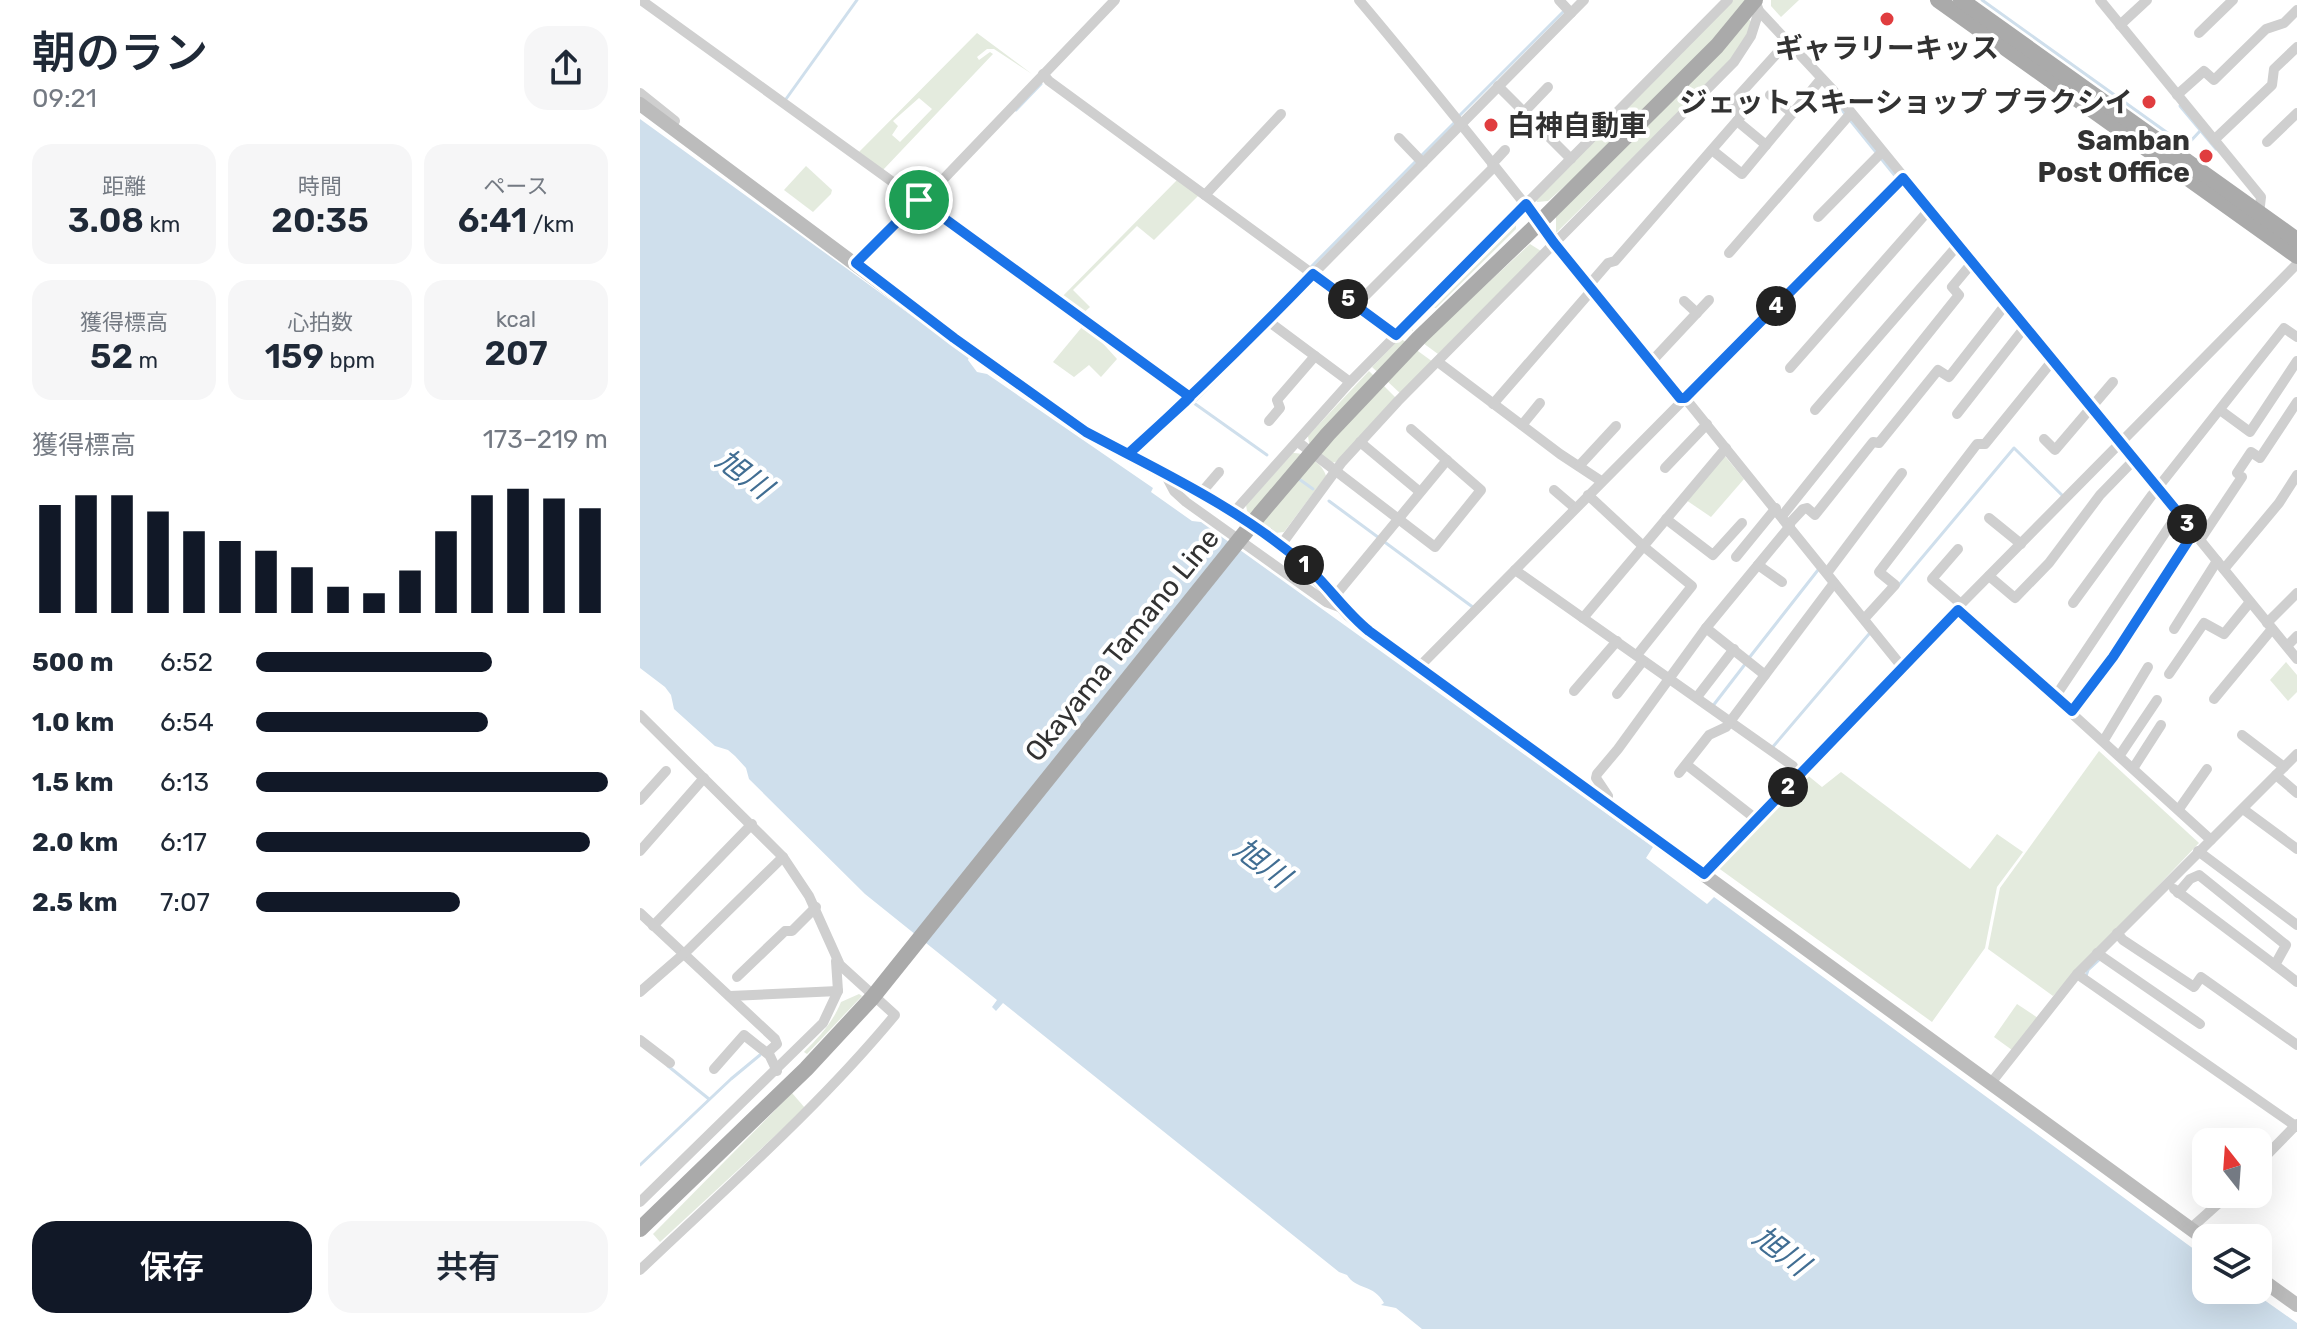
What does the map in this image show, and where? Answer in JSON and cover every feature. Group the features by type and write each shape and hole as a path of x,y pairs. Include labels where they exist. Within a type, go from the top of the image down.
{"main road":[{"path":"1938,0 2297,253"},
{"path":"1961,0 2259,214 2297,253"},
{"name":"Okayama Tamano Line","path":"640,1229 806,1069 872,998 1260,514 1328,434 1419,338 1540,222 1756,4"}],"street":[{"path":"856,263 974,148 1115,0"},
{"path":"1359,0 1900,665"},
{"path":"1128,454 1271,323 1313,274 1459,120 1500,89 1566,8 1584,0"},
{"path":"1233,513 1350,382 1728,0"},
{"path":"2100,0 2261,197 2259,214"},
{"path":"2120,25 2147,0"},
{"path":"2199,33 2233,0"},
{"path":"640,1 1188,399"},
{"path":"1756,4 1958,245 2023,330 2120,443 2248,605 2297,659"},
{"path":"1281,545 1360,442 1734,62 1754,30 1756,4"},
{"path":"2177,95 2204,71 2214,80 2266,29 2284,23 2297,10"},
{"path":"1754,30 1773,25"},
{"path":"1493,404 1608,263 1615,261 1742,115 1731,104 1789,40"},
{"path":"2214,140 2272,85 2274,69 2297,47"},
{"path":"1044,76 1396,335"},
{"path":"1712,150 1742,174 1821,79"},
{"path":"1524,112 1548,87"},
{"path":"1500,89 1571,159"},
{"path":"640,93 675,121 670,127"},
{"path":"1770,95 1792,113"},
{"path":"640,104 954,338 1074,423 1201,493 1281,545 1319,579 1344,609 1418,668 2190,1229 2213,1208"},
{"path":"2267,142 2297,113"},
{"path":"1205,195 1281,114"},
{"path":"1729,253 1848,116"},
{"path":"1737,121 1766,145"},
{"path":"1399,138 1420,160"},
{"path":"1356,305 1493,166 1505,150"},
{"path":"1818,217 1880,154"},
{"path":"1418,668 1903,178"},
{"path":"1790,368 1929,210"},
{"path":"1815,410 1958,245"},
{"path":"1704,874 1756,819 1793,772 2086,481 2297,253"},
{"path":"1604,803 1608,796 1596,778 1597,774 1706,628 1758,565 1783,519 1959,295 1952,287 1972,263"},
{"path":"1651,362 1709,300"},
{"path":"1684,301 1697,313"},
{"path":"1736,557 1783,519 1807,508 1815,515 1873,442 1879,443 1938,370 1949,377 2004,306"},
{"path":"1271,323 1350,382"},
{"path":"2073,603 2284,328 2297,337"},
{"path":"1957,414 2023,330"},
{"path":"1269,421 1280,408 1277,400 1315,356"},
{"path":"2220,410 2250,432 2297,361"},
{"path":"1438,362 1601,481"},
{"path":"1864,619 1895,585 1879,572 1977,444 1985,444 2051,363"},
{"path":"2044,439 2055,450 2113,382"},
{"path":"2072,711 2239,475 2251,452 2260,458 2297,402"},
{"path":"1522,425 1540,403"},
{"path":"1579,466 1616,426"},
{"path":"1665,468 1705,426"},
{"path":"1298,442 1435,547 1481,490 1411,429"},
{"path":"1360,442 1420,492"},
{"path":"1583,618 1724,450"},
{"path":"1334,597 1447,460"},
{"path":"1991,578 2015,598 2049,563 2100,495 2132,462"},
{"path":"1164,472 1174,491 1186,502 1326,602 1344,609"},
{"path":"1201,493 1219,472"},
{"path":"1756,819 1683,769 1709,735 1728,724 1765,675 1902,473"},
{"path":"2174,629 2217,565 2279,503 2297,475"},
{"path":"2086,481 2100,495"},
{"path":"1554,490 1575,508"},
{"path":"1590,497 1692,586 1617,694"},
{"path":"1989,518 2021,544"},
{"path":"1666,519 1713,555 1742,523"},
{"path":"2055,697 2173,521"},
{"path":"1958,549 1932,579 1957,610 2134,767 2211,840"},
{"path":"1758,565 1782,582"},
{"path":"1517,571 1614,644 1697,697 1793,772"},
{"path":"2214,699 2297,593"},
{"path":"2169,674 2204,623 2224,634 2248,605"},
{"path":"1706,628 1765,675"},
{"path":"2287,646 2297,636"},
{"path":"1574,691 1614,644"},
{"path":"1697,697 1734,649"},
{"path":"2104,740 2148,667"},
{"path":"2120,755 2157,700"},
{"path":"640,715 783,857 816,907 834,953 846,971 895,1015 856,1060 774,1143 640,1270"},
{"path":"2134,767 2161,725"},
{"path":"2242,735 2297,793"},
{"path":"1991,1083 2077,974 2100,956 2185,874 2211,840 2245,811 2297,754"},
{"path":"2179,809 2207,769"},
{"path":"640,800 666,771"},
{"path":"640,851 704,778"},
{"path":"2245,811 2297,849"},
{"path":"653,926 752,824"},
{"path":"2201,854 2297,925"},
{"path":"640,992 783,857"},
{"path":"2185,874 2199,875 2286,945 2275,965"},
{"path":"2172,887 2297,982"},
{"path":"737,977 785,931 792,931 816,907"},
{"path":"640,913 775,1039 777,1044 768,1054"},
{"path":"2120,936 2194,987 2201,977 2297,1045"},
{"path":"640,1202 823,1023 838,990 834,953"},
{"path":"2100,956 2200,1024"},
{"path":"2077,974 2297,1126 2272,1150"},
{"path":"730,996 838,990 851,983 860,984"},
{"path":"714,1069 744,1035 768,1054 777,1071"},
{"path":"640,1040 670,1063"},
{"path":"2272,1287 2297,1305"}],"shaded area":[{"path":"1733,0 1746,0 1726,27 1603,152 1548,201 1537,202 1536,200"},
{"path":"1771,0 1799,0 1781,17 1771,6"},
{"path":"1749,19 1752,23 1731,61 1556,233 1556,217"},
{"path":"977,33 1032,74 994,49 987,49 977,57 979,60 990,52 993,54 883,170 859,152","holes":["919,98 932,109 900,142 892,135 898,126 893,121"]},
{"path":"806,166 832,190 813,212 784,190"},
{"path":"1178,179 1199,195 1154,240 1137,226 1073,290 1090,307 1081,315 1059,300"},
{"path":"1516,218 1516,229 1436,308 1432,308 1413,326 1413,331 1407,328"},
{"path":"1530,244 1541,251 1438,354 1423,343"},
{"path":"1082,327 1098,338 1117,359 1101,377 1089,365 1074,377 1053,362"},
{"path":"1400,338 1433,362 1401,394 1372,367"},
{"path":"1369,371 1396,398 1336,462 1331,463 1309,443 1308,436"},
{"path":"1293,453 1313,460 1326,476 1284,532 1275,533 1247,511 1246,505"},
{"path":"1724,455 1744,479 1711,517 1686,500"},
{"path":"2286,662 2297,675 2297,692 2288,701 2270,680"},
{"path":"2099,751 2199,843 2053,996 1988,949 2000,888"},
{"path":"1841,772 1970,869 1997,834 2023,852 1997,887 1985,948 1932,1022 1717,867 1806,774 1822,787"},
{"path":"859,994 862,996 807,1054 804,1052 826,1028 841,1002"},
{"path":"2017,1004 2038,1018 2012,1050 1994,1037"},
{"path":"792,1093 805,1108 660,1242 653,1234"}],"water":[{"name":"旭川","path":"640,119 969,357 977,372 987,374 1153,488 1151,492 1192,521 1201,522 1653,847 1646,858 1707,904 1714,897 2192,1248 2192,1304 2270,1304 2297,1323 2297,1329 1422,1329 1396,1308 1381,1305 1384,1303 1375,1293 1339,1272 1003,1003 996,1011 992,1007 997,1000 865,894 749,779 746,768 735,756 715,746 674,709 671,695 665,687 640,668"}],"waterway":[{"path":"786,99 857,0"},
{"path":"1982,0 2183,144 2187,145 2200,131"},
{"path":"1459,116 1564,11"},
{"path":"1016,110 1041,84"},
{"path":"1829,94 1896,177"},
{"path":"2180,106 2216,149"},
{"path":"1421,156 1455,122"},
{"path":"1311,267 1415,162"},
{"path":"1905,187 1922,208"},
{"path":"1931,219 1951,243"},
{"path":"1959,254 1965,261"},
{"path":"1296,285 1306,272"},
{"path":"1973,272 2019,327"},
{"path":"1194,402 1316,280"},
{"path":"2024,333 2047,361"},
{"path":"2052,367 2065,383"},
{"path":"2070,389 2085,408"},
{"path":"1191,401 1267,455"},
{"path":"2090,414 2112,441"},
{"path":"1899,585 2014,448 2064,497"},
{"path":"2121,452 2150,487"},
{"path":"1299,479 1313,489"},
{"path":"1329,501 1474,608"},
{"path":"1749,658 1818,570"},
{"path":"1795,771 1951,611"},
{"path":"1771,749 1869,634"},
{"path":"1712,707 1746,663"},
{"path":"2086,976 2100,959"},
{"path":"640,1165 760,1055"},
{"path":"668,1066 709,1099"}],"place":[{"name":"ギャラリーキッス","path":"1887,19"},
{"name":"ジェットスキーショップ プラクシイ","path":"2149,102"},
{"name":"白神自動車","path":"1491,125"},
{"name":"Samban Post Office","path":"2206,156"}],"route":[{"path":"919,200 856,263 954,338 1086,432 1128,454 1186,401 1233,355 1313,274 1396,335 1526,204 1558,249 1680,398 1685,398 1903,178 2194,532 2113,657 2072,711 1958,610 1704,874 1369,631 1350,615 1307,567 1267,534 1201,493 1128,454 1190,397 919,200"}]}
